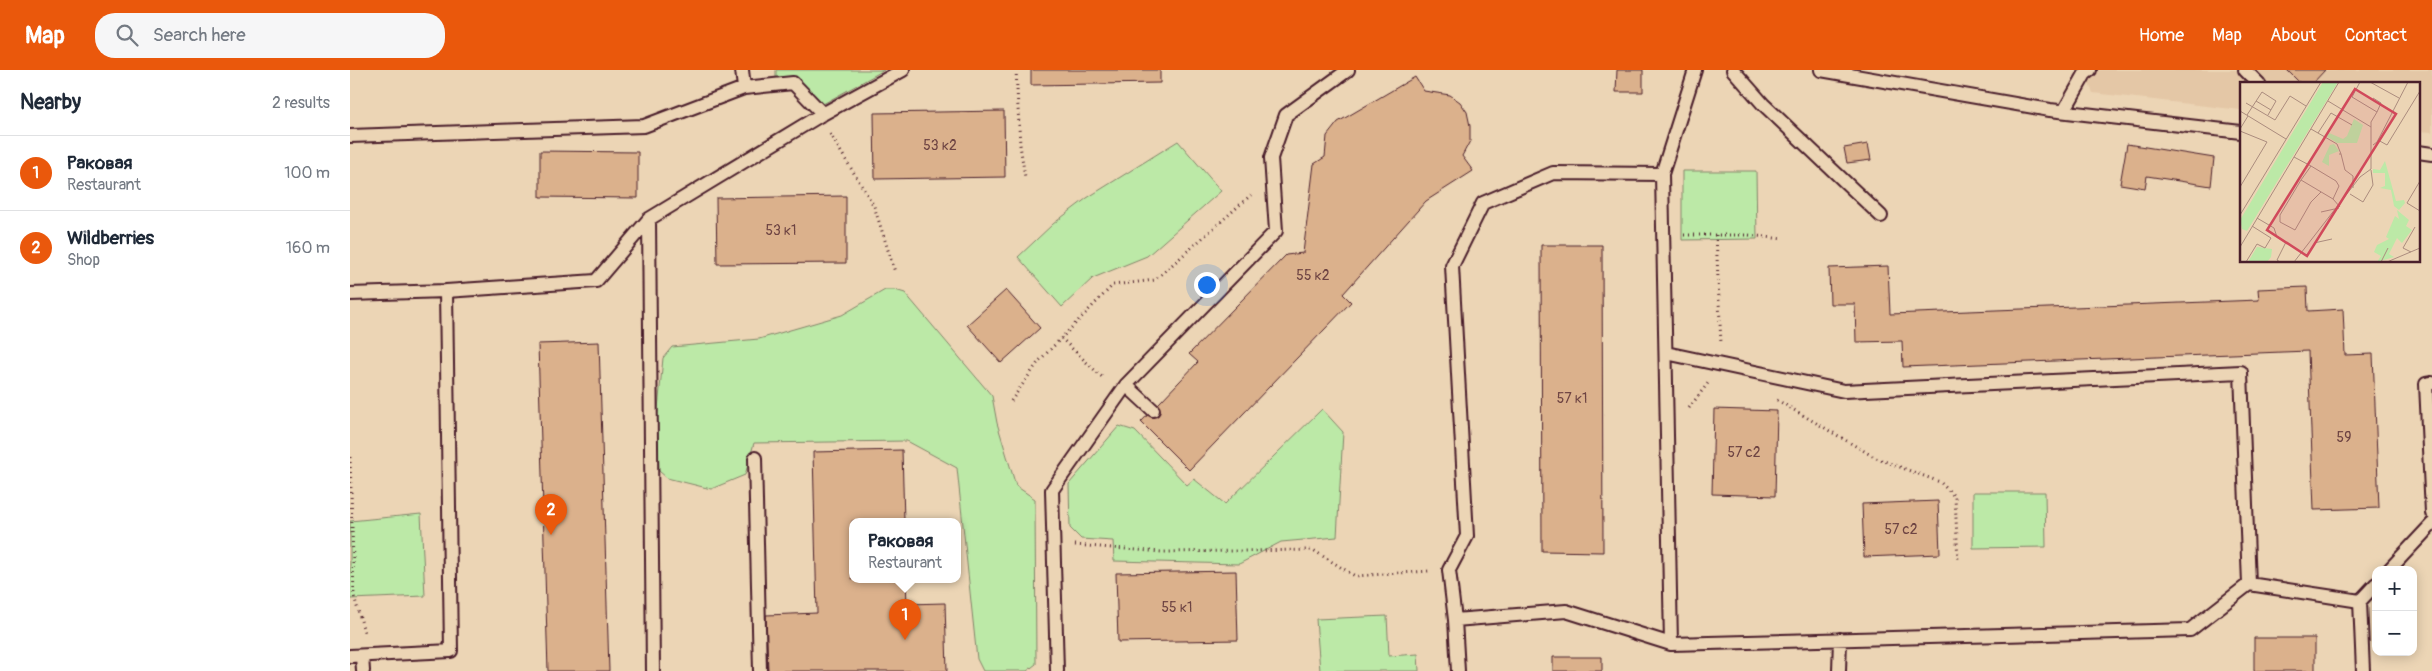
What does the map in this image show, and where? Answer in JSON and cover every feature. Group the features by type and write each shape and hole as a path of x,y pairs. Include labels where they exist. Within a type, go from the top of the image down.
{"lane":[{"path":"742,70 744,88"},
{"path":"350,294 446,291 596,281 648,219 821,115 903,70"},
{"path":"1058,671 1052,490 1123,390 1276,230 1271,158 1286,115 1348,70"},
{"path":"1671,644 1662,174 1695,70"},
{"path":"1733,70 1763,104 1882,216"},
{"path":"1821,70 2064,111 2240,132"},
{"path":"2064,111 2085,74 2090,70"},
{"path":"2245,70 2257,82"},
{"path":"350,136 644,126 744,88 794,83 821,115"},
{"path":"1458,671 1455,620 1449,570 1467,536 1452,266 1483,203 1553,173 1662,174"},
{"path":"648,219 653,671"},
{"path":"364,671 361,656 451,651 446,291"},
{"path":"1666,353 1844,391 2240,372 2249,584"},
{"path":"2432,383 2426,384 2432,513"},
{"path":"1123,390 1152,410"},
{"path":"756,458 760,671"},
{"path":"2393,566 2432,524"},
{"path":"1455,620 1566,611 1671,644 2190,630 2249,584 2360,601"},
{"path":"2363,671 2360,601 2372,588"},
{"path":"1839,671 1840,639"}],"path":[{"path":"1016,70 1020,145 1024,177"},
{"path":"821,115 874,206 895,272"},
{"path":"1011,401 1039,361 1113,285 1155,280 1272,177"},
{"path":"1663,234 1748,235 1783,239"},
{"path":"1061,338 1123,390"},
{"path":"1667,438 1722,365"},
{"path":"350,457 354,596 361,656"},
{"path":"1054,543 1162,552 1313,550 1355,576 1449,570"}],"shaded area":[{"path":"2083,70 2432,70 2432,132 2420,131 2420,82 2240,82 2240,110 2093,93"}],"green space":[{"path":"776,70 884,70 823,104 797,78 776,80"},
{"path":"1178,141 1221,191 1147,256 1093,278 1062,307 1018,257 1053,224 1087,198"},
{"path":"1682,171 1756,171 1757,239 1682,240"},
{"path":"885,290 905,293 992,396 997,423 1016,486 1035,499 1036,664 1027,671 983,671 977,659 957,468 907,441 754,443 745,475 711,489 667,478 659,471 657,419 663,358 672,347 759,339 842,315"},
{"path":"1322,409 1343,432 1337,537 1281,542 1239,564 1114,561 1113,541 1081,539 1070,528 1069,484 1119,426 1135,431 1187,485 1194,479 1225,504"},
{"path":"1973,492 2045,492 2046,547 1973,548"},
{"path":"421,514 425,596 350,599 350,521"},
{"path":"1387,616 1389,656 1418,654 1419,671 1320,671 1316,619"}],"building":[{"path":"1031,70 1160,70 1160,83 1031,85"},
{"path":"1617,70 1643,70 1643,92 1616,92"},
{"path":"2287,70 2325,70 2314,82 2299,82"},
{"path":"1415,77 1424,91 1450,95 1460,102 1467,112 1470,126 1470,141 1462,156 1473,171 1426,201 1343,294 1351,302 1189,470 1141,422 1198,362 1189,354 1286,255 1303,253 1314,164 1325,157 1327,136 1338,122"},
{"path":"1004,111 1005,177 875,179 874,113"},
{"path":"1868,144 1871,160 1847,163 1844,148"},
{"path":"2127,144 2214,158 2211,186 2147,176 2145,188 2120,184"},
{"path":"540,151 638,152 638,198 540,197"},
{"path":"846,196 846,263 717,264 716,198"},
{"path":"1541,245 1602,245 1603,552 1542,551"},
{"path":"1888,266 1890,314 2259,300 2258,289 2307,287 2308,311 2343,309 2345,355 2373,354 2379,508 2314,510 2308,351 1903,367 1902,341 1856,342 1855,304 1830,304 1829,268"},
{"path":"1006,290 1040,328 1001,363 967,325"},
{"path":"599,342 609,671 548,671 538,344"},
{"path":"1714,409 1777,411 1775,496 1712,494"},
{"path":"902,450 904,518 849,518 849,583 906,583 907,604 945,603 947,671 768,671 766,615 817,613 813,452"},
{"path":"1938,501 1940,554 1864,557 1862,504"},
{"path":"1236,571 1238,640 1118,642 1116,573"},
{"path":"2254,638 2315,638 2315,671 2254,671"},
{"path":"1553,657 1602,657 1602,671 1553,671"}],"place":[{"name":"Wildberries","path":"551,535"},
{"name":"Раковая","path":"905,640"}]}
